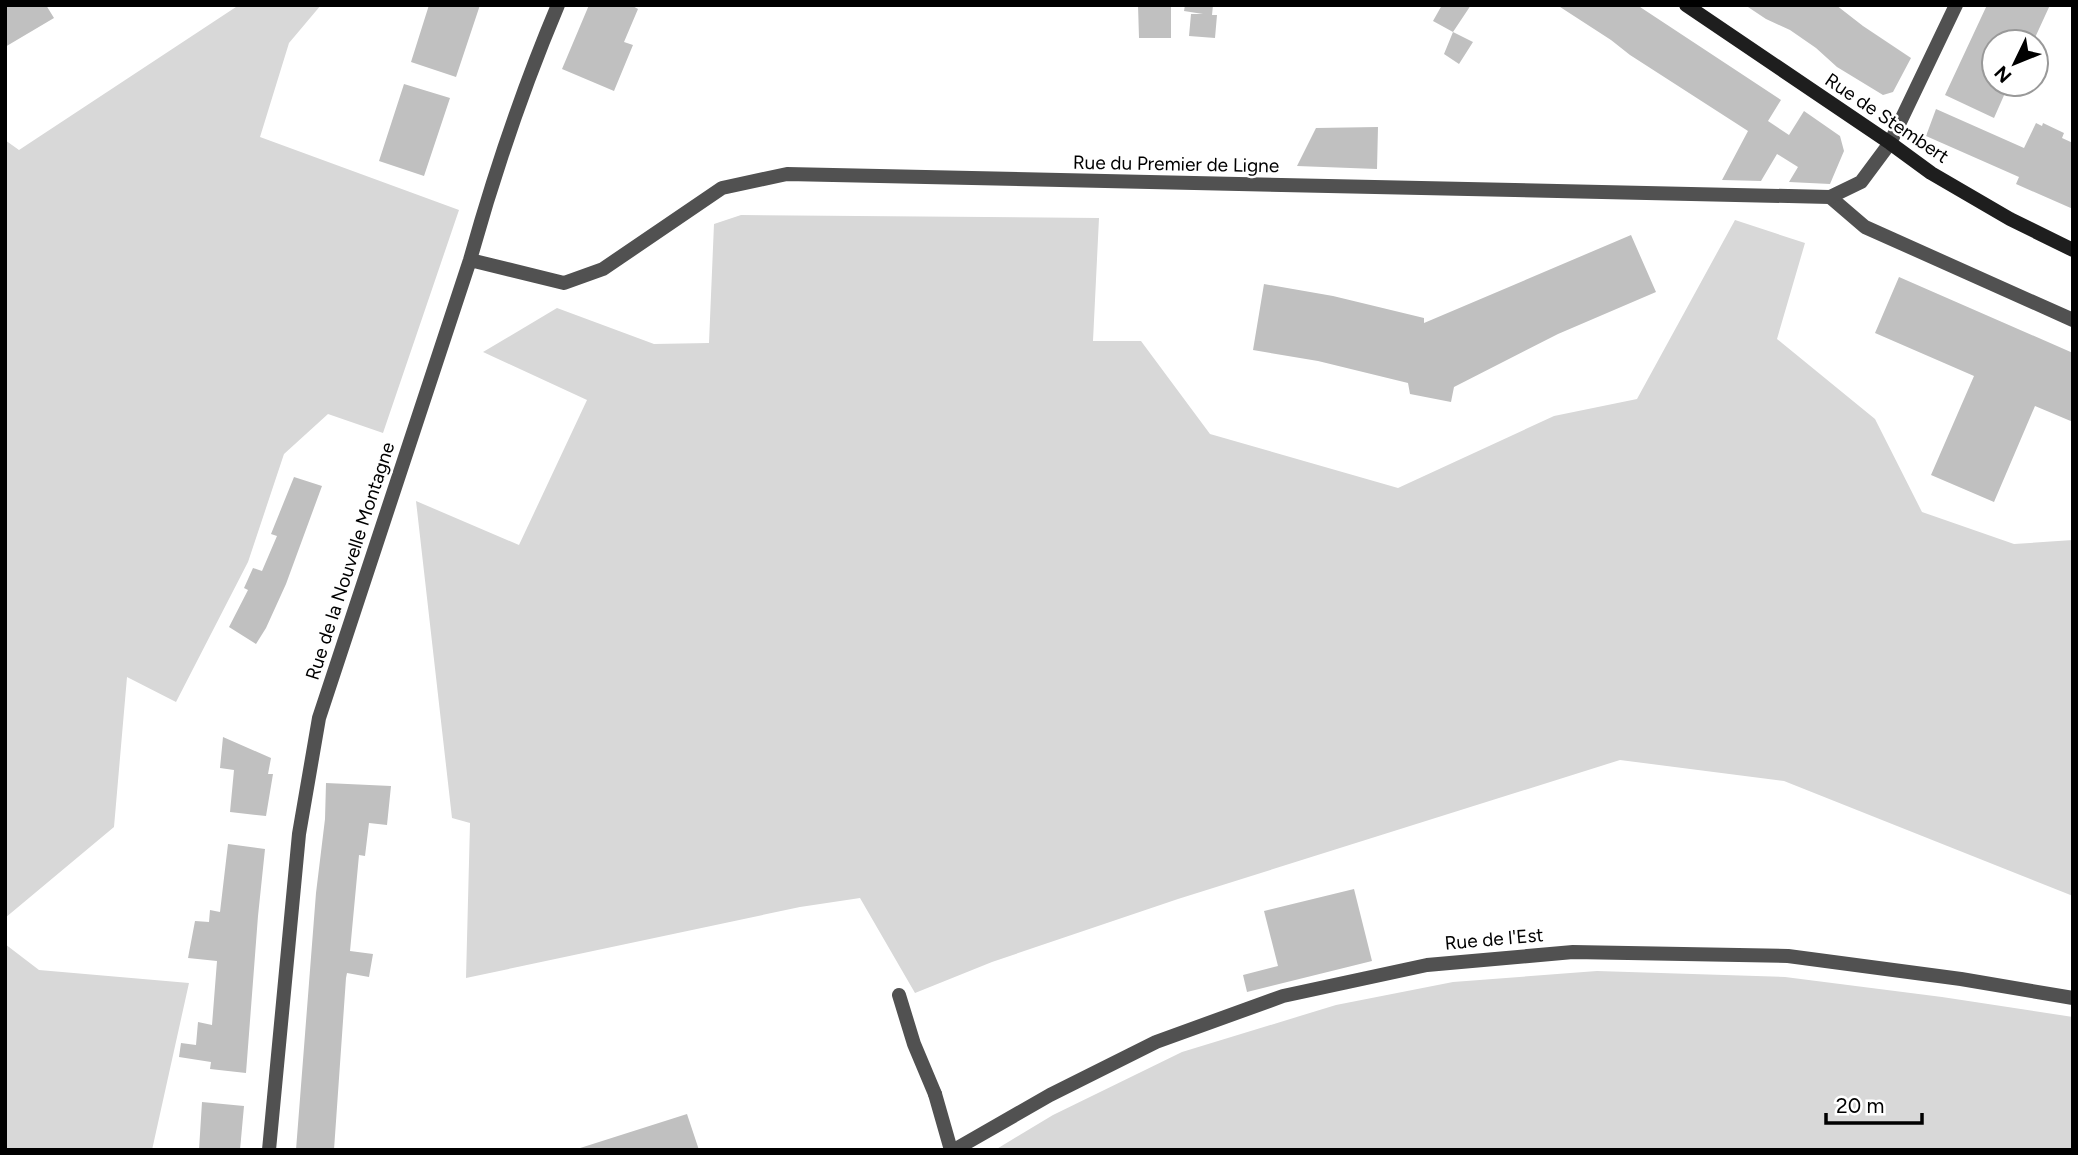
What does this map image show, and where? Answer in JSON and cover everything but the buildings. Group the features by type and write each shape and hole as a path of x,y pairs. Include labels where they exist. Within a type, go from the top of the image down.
{"street":[{"name":"Rue de la Nouvelle Montagne","path":"269,1150 299,834 319,718 470,260 483,213 558,5"},
{"name":"Rue de Stembert","path":"1686,5 1931,173 2010,219 2073,250"},
{"name":"Rue du Premier de Ligne","path":"470,260 564,283 603,269 722,188 786,174 1830,197 1861,182 1890,143 1956,5"},
{"path":"1830,197 1865,227 2073,320"},
{"name":"Rue de l'Est","path":"952,1150 1050,1094 1156,1042 1283,996 1427,965 1573,952 1788,956 1961,979 2073,998"},
{"path":"899,995 952,1150"}],"shaded area":[{"path":"239,5 321,5 289,43 260,137 459,210 383,433 328,414 284,454 248,562 176,702 127,677 114,827 5,918 5,140 19,150"},
{"path":"741,215 1099,218 1093,341 1141,341 1210,434 1398,488 1554,416 1637,399 1735,220 1805,243 1777,339 1875,419 1922,512 2014,544 2073,540 2073,896 1784,781 1620,760 1178,899 992,962 915,993 860,898 800,907 466,978 470,823 452,818 416,501 519,545 587,400 483,352 557,308 654,344 709,343 714,224"},
{"path":"5,944 39,970 189,983 152,1150 5,1150"},
{"path":"1597,971 1785,977 2073,1017 2073,1150 995,1150 1053,1115 1182,1052 1336,1005 1453,982"}]}
